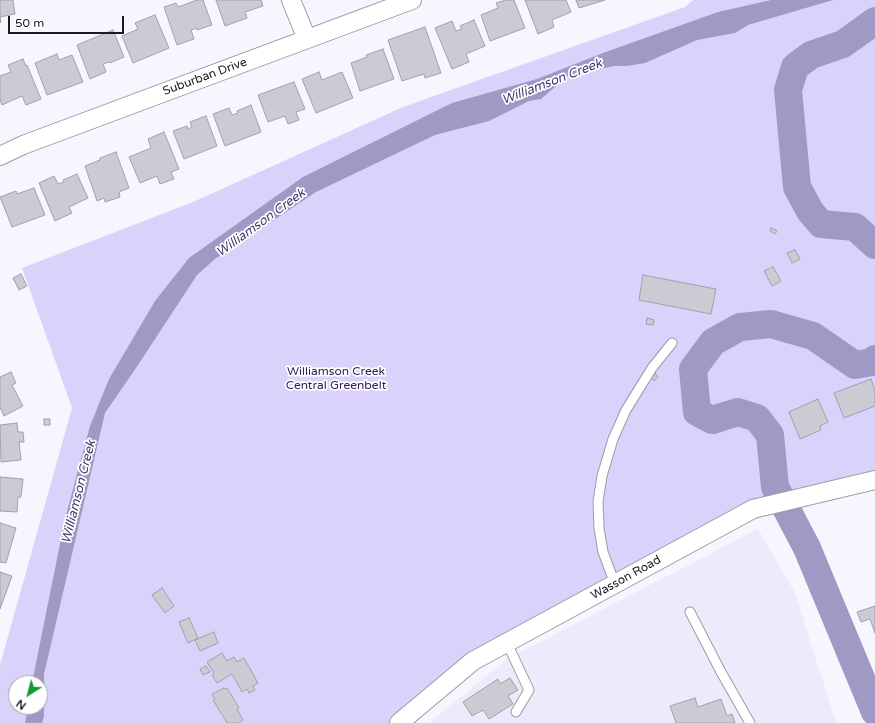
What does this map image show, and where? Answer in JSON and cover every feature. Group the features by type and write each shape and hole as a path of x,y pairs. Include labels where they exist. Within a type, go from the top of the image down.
{"street":[{"path":"291,0 307,39"},
{"name":"Suburban Drive","path":"0,156 23,145 412,0"},
{"name":"Wasson Road","path":"399,723 473,661 753,509 875,480"}],"lane":[{"path":"615,584 603,552 599,528 598,501 602,476 613,439 626,410 652,368 672,343"},
{"path":"690,612 721,672 750,723"},
{"path":"507,643 529,690 516,712"}],"shaded area":[{"path":"758,529 795,593 836,723 429,723 507,659"}],"green space":[{"name":"Williamson Creek Central Greenbelt","path":"693,0 875,0 875,480 753,509 473,661 399,723 0,723 0,665 72,408 22,268 193,202 403,107 685,7"}],"water":[{"name":"Williamson Creek","path":"771,0 833,0 748,25 735,33 697,40 645,63 627,66 614,66 568,76 541,99 529,101 489,121 435,135 316,192 215,259 197,275 105,413 44,675 34,675 65,519 90,426 109,379 155,301 189,258 303,177 452,103 537,79 603,53 718,12"},
{"path":"26,715 44,715 42,723 25,723"}],"building":[{"path":"0,0 13,0 15,14 0,17"},
{"path":"197,0 203,0 212,25 197,30 197,28 191,30 194,39 177,45 164,7 176,3 178,7"},
{"path":"216,0 261,0 263,6 245,12 247,18 225,26"},
{"path":"506,0 514,0 525,28 490,41 481,15 498,8 496,3"},
{"path":"525,0 566,0 571,12 552,20 554,27 538,34"},
{"path":"576,0 605,0 579,8"},
{"path":"155,15 169,48 133,63 122,36 138,29 135,23"},
{"path":"474,20 485,46 466,54 469,62 452,69 435,28 452,21 456,31 462,29 460,26"},
{"path":"425,27 441,73 425,78 424,74 402,81 388,40"},
{"path":"113,30 124,57 110,63 103,64 106,72 90,79 77,45"},
{"path":"383,49 394,79 360,91 351,63 367,57 366,55"},
{"path":"57,54 59,60 72,55 83,82 47,95 35,63"},
{"path":"23,59 41,99 26,105 22,96 2,105 0,99 0,76 11,72 8,65"},
{"path":"319,72 322,80 342,72 353,98 316,113 302,79"},
{"path":"294,82 305,109 296,112 299,120 288,124 285,116 268,122 258,95"},
{"path":"251,105 261,132 225,146 213,114 229,108 232,115 238,113 237,111"},
{"path":"206,116 217,146 184,159 173,131 187,126 188,129 192,127 190,122"},
{"path":"164,132 179,169 171,172 174,179 160,184 157,176 140,183 129,157 151,148 148,139"},
{"path":"116,152 129,188 119,192 120,197 105,202 104,198 97,201 85,166"},
{"path":"77,174 88,198 69,207 72,213 55,221 39,183 54,176 58,184 64,182 63,180"},
{"path":"34,188 45,215 12,227 0,197 16,191 17,194"},
{"path":"771,228 777,231 775,234 770,231"},
{"path":"795,250 800,259 792,263 787,253"},
{"path":"773,267 781,281 772,286 764,271"},
{"path":"21,274 27,286 19,290 13,278"},
{"path":"643,275 716,289 711,314 639,300"},
{"path":"647,318 654,320 653,325 646,324"},
{"path":"11,372 16,383 12,385 23,406 4,416 0,407 0,377"},
{"path":"655,373 658,377 654,381 651,377"},
{"path":"871,379 875,391 875,406 844,418 834,393"},
{"path":"818,399 828,422 820,426 821,430 800,439 789,412"},
{"path":"44,419 50,419 50,425 44,425"},
{"path":"17,423 18,432 23,432 24,442 19,442 21,460 1,462 0,425"},
{"path":"0,477 23,479 21,497 18,497 17,512 0,511"},
{"path":"0,523 16,528 6,563 0,562"},
{"path":"0,572 12,576 0,609"},
{"path":"162,588 174,606 165,613 152,595"},
{"path":"875,606 875,633 870,619 861,622 857,612"},
{"path":"189,618 198,638 188,643 179,622"},
{"path":"214,632 218,643 200,651 195,640"},
{"path":"222,653 227,661 234,657 237,662 244,658 258,683 253,686 255,690 249,693 247,689 242,692 232,674 217,683 212,675 214,673 207,662"},
{"path":"206,666 210,672 203,675 200,669"},
{"path":"510,678 518,690 508,696 513,704 489,719 483,710 472,716 463,702 498,679 500,684"},
{"path":"227,688 239,708 237,709 243,720 239,723 227,723 213,700 215,699 212,694"},
{"path":"695,698 698,707 721,699 727,716 732,714 735,723 676,723 670,706"}],"waterway":[{"path":"875,21 843,44 811,55 795,67 788,90 797,187 810,211 821,224 855,227 875,245"},
{"path":"875,359 872,362 855,365 813,336 771,324 740,327 713,342 693,369 697,412 712,420 738,412 757,418 770,435 775,487 807,548 875,712"}]}
